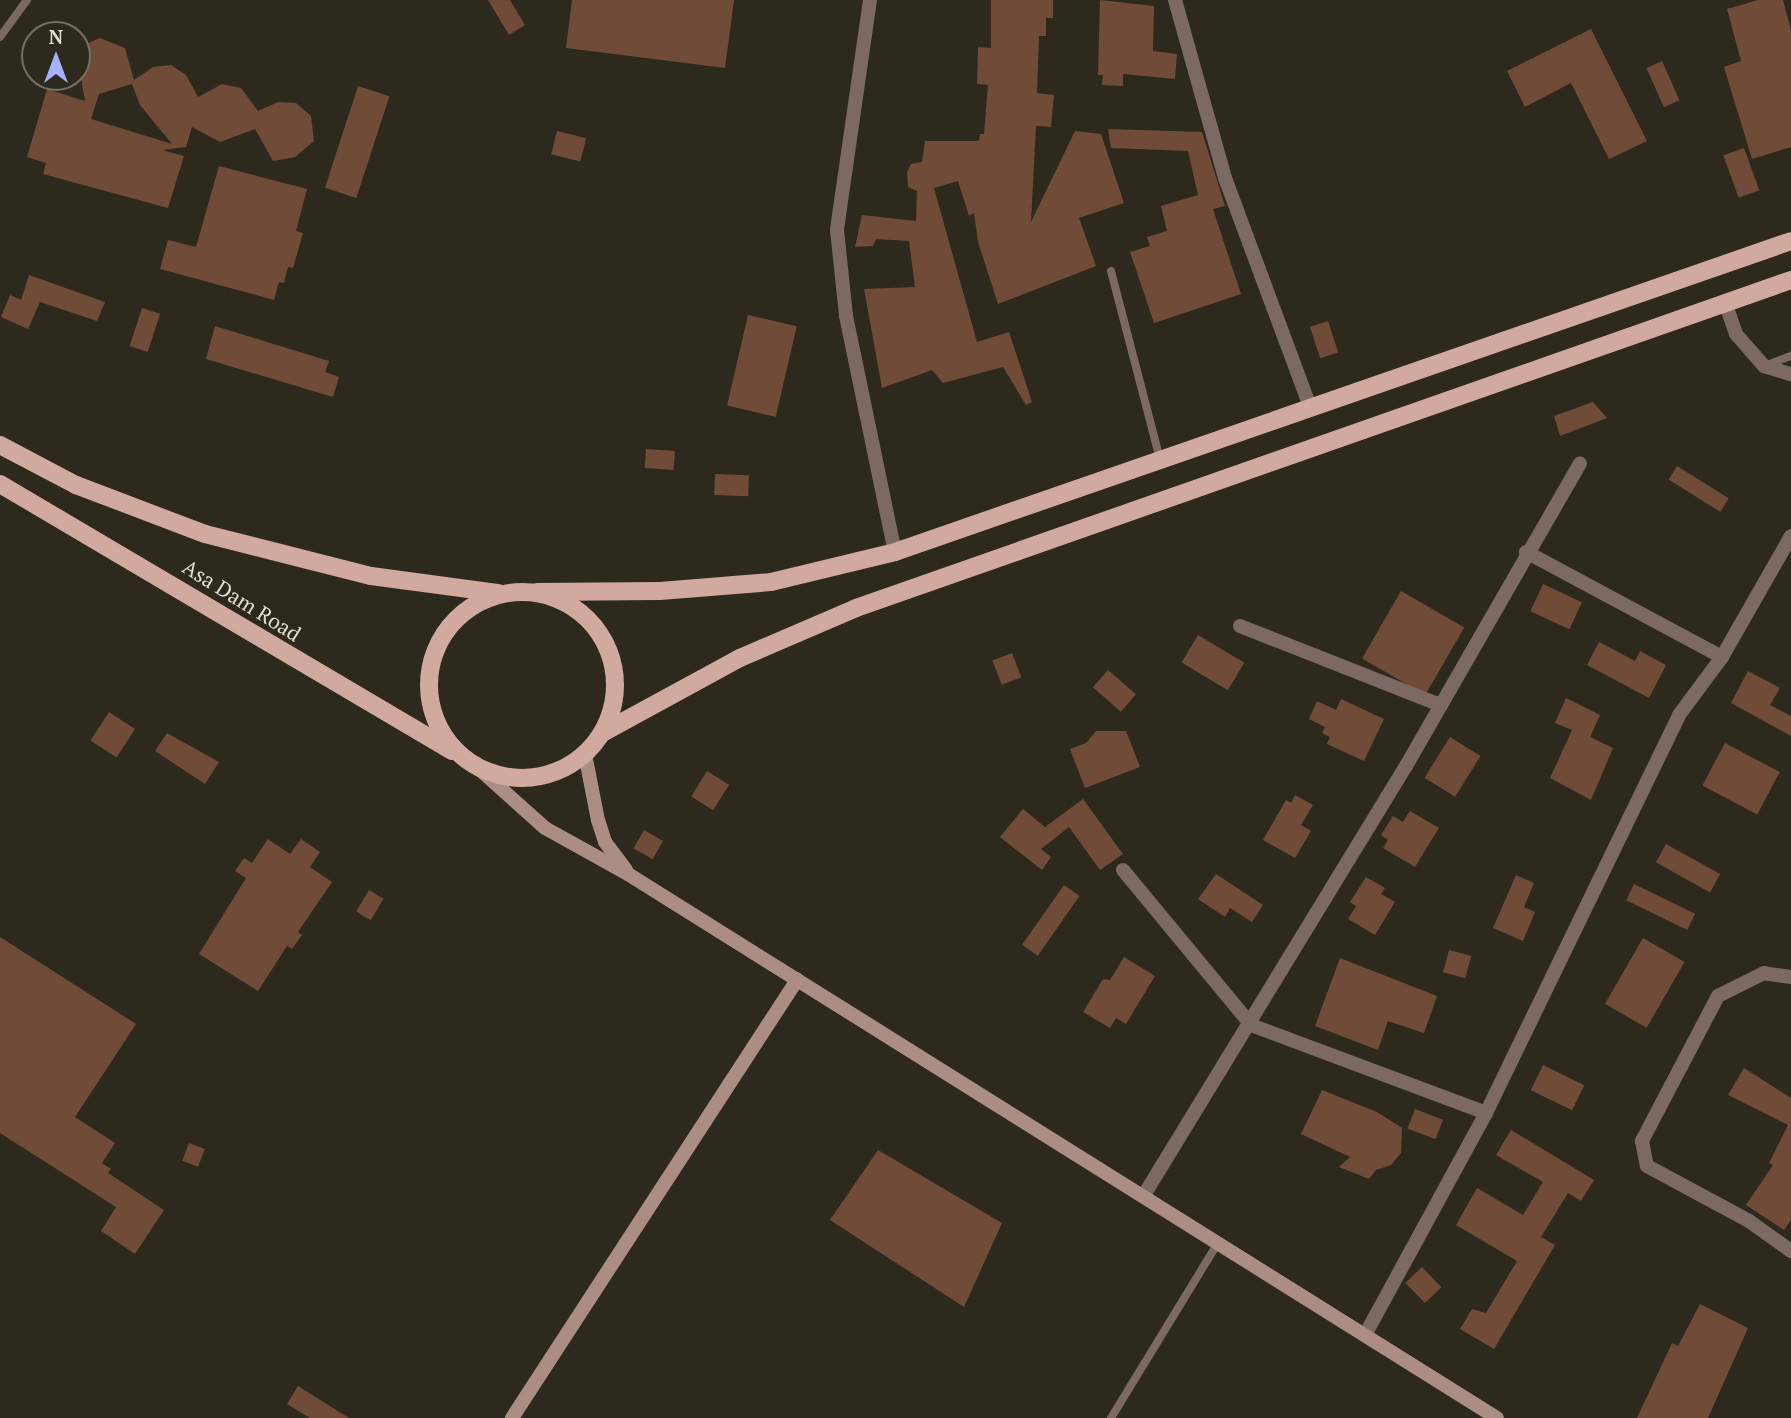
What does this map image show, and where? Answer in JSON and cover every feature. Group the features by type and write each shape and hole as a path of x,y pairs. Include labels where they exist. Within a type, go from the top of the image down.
{"main road":[{"path":"1791,241 1161,462 895,552 771,582 660,591 503,593 478,602 457,617 431,661 428,687 432,712 460,755 477,767 504,776 533,778 561,770 585,754 604,732 740,657 856,608 1791,280"},
{"name":"Asa Dam Road","path":"0,445 76,485 217,538 371,576 503,593"},
{"name":"Asa Dam Road","path":"0,484 460,755"},
{"path":"537,592 566,602 582,614 608,645 616,674 615,694 604,732"}],"street":[{"path":"870,0 837,230 846,316 895,552"},
{"path":"1175,0 1225,178 1311,409"},
{"path":"1725,302 1736,334 1764,366 1791,374"},
{"path":"1144,1195 1251,1025 1580,464"},
{"path":"1365,1335 1486,1113 1679,715 1722,657 1791,536"},
{"path":"1526,552 1722,657"},
{"path":"1240,626 1441,705"},
{"path":"585,754 589,788 605,842 628,874"},
{"path":"477,767 545,828 628,874 1144,1195 1216,1246 1497,1418"},
{"path":"1123,870 1251,1025 1486,1113"},
{"path":"1791,977 1764,973 1718,996 1642,1141 1647,1166 1749,1221 1791,1251"},
{"path":"512,1418 797,980"}],"lane":[{"path":"0,37 27,0"},
{"path":"1111,271 1161,462"},
{"path":"1764,366 1791,356"},
{"path":"1111,1418 1216,1246"}],"building":[{"path":"488,0 510,0 525,25 509,35"},
{"path":"572,0 734,0 725,68 566,48"},
{"path":"991,0 1053,0 1053,18 1046,18 1046,36 1039,36 1037,93 1054,95 1051,127 1036,126 1031,222 1075,131 1101,134 1124,203 1079,218 1096,266 998,304 978,242 974,213 969,216 958,181 934,188 977,342 1009,332 1032,402 1026,405 1003,367 943,383 932,370 882,388 864,289 915,287 909,241 876,239 873,246 855,247 862,215 916,221 917,191 908,187 907,172 911,164 922,162 925,141 979,141 980,134 984,134 988,85 977,84 978,47 991,48"},
{"path":"1100,0 1154,6 1153,51 1177,54 1175,79 1123,74 1123,86 1102,85 1103,75 1098,75"},
{"path":"1758,0 1783,0 1791,30 1791,147 1752,159 1724,67 1741,61 1727,9"},
{"path":"1591,29 1647,141 1609,159 1571,83 1525,107 1507,71"},
{"path":"100,38 125,48 134,80 153,67 171,65 186,75 198,97 222,84 241,88 258,111 278,102 296,103 311,116 314,141 295,157 273,161 255,129 220,142 192,127 186,147 162,150 184,156 168,208 43,174 46,163 27,157 46,91 85,101 83,91 91,91 91,42","holes":["132,84 140,105 172,144 91,119 99,94"]},
{"path":"1662,61 1679,100 1664,107 1646,68"},
{"path":"358,86 389,96 356,198 325,188"},
{"path":"1108,129 1202,132 1225,206 1213,209 1241,294 1154,323 1130,252 1150,246 1147,237 1167,231 1161,206 1198,195 1188,151 1111,148"},
{"path":"557,131 586,138 580,162 551,154"},
{"path":"1744,148 1759,190 1739,198 1723,156"},
{"path":"219,166 307,189 296,231 303,233 293,268 288,267 284,283 279,282 274,300 160,269 168,240 196,247"},
{"path":"29,275 105,302 97,321 40,302 28,329 1,317 10,295 21,300"},
{"path":"142,308 160,314 148,352 130,346"},
{"path":"748,315 797,326 776,417 727,406"},
{"path":"1328,321 1338,352 1320,358 1310,327"},
{"path":"215,326 329,361 325,372 339,377 333,397 206,359"},
{"path":"1593,402 1607,418 1560,436 1554,416"},
{"path":"646,449 675,451 674,470 645,468"},
{"path":"1677,466 1729,498 1720,512 1669,480"},
{"path":"715,474 749,475 748,496 714,495"},
{"path":"1543,584 1582,602 1569,629 1530,611"},
{"path":"1401,591 1464,628 1425,695 1362,659"},
{"path":"1198,635 1244,663 1228,690 1182,662"},
{"path":"1599,642 1635,661 1640,651 1666,665 1649,698 1587,665"},
{"path":"1012,653 1021,677 1002,685 992,661"},
{"path":"1108,670 1136,694 1121,712 1093,687"},
{"path":"1748,671 1780,688 1770,705 1791,716 1791,736 1731,703"},
{"path":"1566,698 1600,715 1590,737 1613,748 1591,800 1550,778 1572,730 1555,723"},
{"path":"1341,699 1384,719 1364,761 1327,744 1330,737 1322,733 1325,727 1309,719 1317,701 1336,710"},
{"path":"109,712 135,729 116,757 90,741"},
{"path":"1096,731 1126,731 1140,767 1085,788 1070,749 1086,743"},
{"path":"167,733 219,762 205,784 155,751"},
{"path":"1450,737 1481,756 1455,797 1425,778"},
{"path":"1725,743 1780,772 1757,814 1702,785"},
{"path":"707,771 729,785 713,810 691,796"},
{"path":"1295,795 1313,805 1301,825 1311,831 1295,858 1263,840 1286,800 1291,803"},
{"path":"1083,799 1123,854 1100,870 1069,827 1041,849 1051,857 1042,870 1000,837 1023,809 1045,827"},
{"path":"1410,811 1439,828 1415,867 1383,848 1388,840 1381,835 1393,816 1403,822"},
{"path":"644,830 663,841 653,859 634,848"},
{"path":"268,839 290,854 301,839 320,852 310,867 332,882 298,932 302,935 292,949 287,946 258,991 199,954 246,878 235,871 244,858 252,863"},
{"path":"1666,844 1720,874 1710,892 1656,862"},
{"path":"1216,874 1263,905 1252,922 1230,908 1225,917 1198,899"},
{"path":"1516,875 1534,883 1524,907 1535,912 1523,941 1493,928"},
{"path":"1366,877 1385,888 1381,894 1395,902 1375,935 1348,919 1356,906 1350,902"},
{"path":"1634,884 1695,914 1687,930 1626,900"},
{"path":"1064,885 1080,896 1038,956 1022,945"},
{"path":"369,890 384,899 371,920 356,911"},
{"path":"0,937 136,1024 75,1117 115,1143 102,1163 111,1169 108,1173 164,1210 135,1254 101,1231 116,1207 0,1133"},
{"path":"1643,938 1685,962 1647,1028 1605,1004"},
{"path":"1449,950 1471,956 1465,978 1443,972"},
{"path":"1124,957 1155,976 1126,1024 1116,1018 1110,1028 1083,1012 1103,979 1110,980"},
{"path":"1340,958 1437,996 1424,1033 1388,1021 1378,1050 1315,1026"},
{"path":"1543,1065 1584,1085 1572,1110 1531,1090"},
{"path":"1744,1068 1791,1098 1791,1220 1784,1230 1746,1205 1773,1165 1769,1163 1788,1125 1728,1095"},
{"path":"1322,1090 1377,1112 1402,1128 1401,1153 1391,1165 1376,1170 1369,1179 1339,1167 1350,1157 1301,1134"},
{"path":"1415,1109 1443,1120 1435,1139 1407,1129"},
{"path":"1511,1130 1594,1180 1581,1201 1568,1193 1541,1237 1555,1245 1494,1349 1460,1329 1472,1309 1486,1313 1517,1261 1456,1225 1477,1188 1523,1215 1543,1182 1496,1155"},
{"path":"189,1143 205,1149 198,1167 182,1161"},
{"path":"878,1150 1002,1223 964,1307 830,1220"},
{"path":"1422,1267 1441,1287 1425,1303 1405,1283"},
{"path":"1700,1304 1748,1328 1708,1418 1637,1418 1672,1343 1678,1346"},
{"path":"298,1386 349,1418 310,1418 287,1404"}]}
